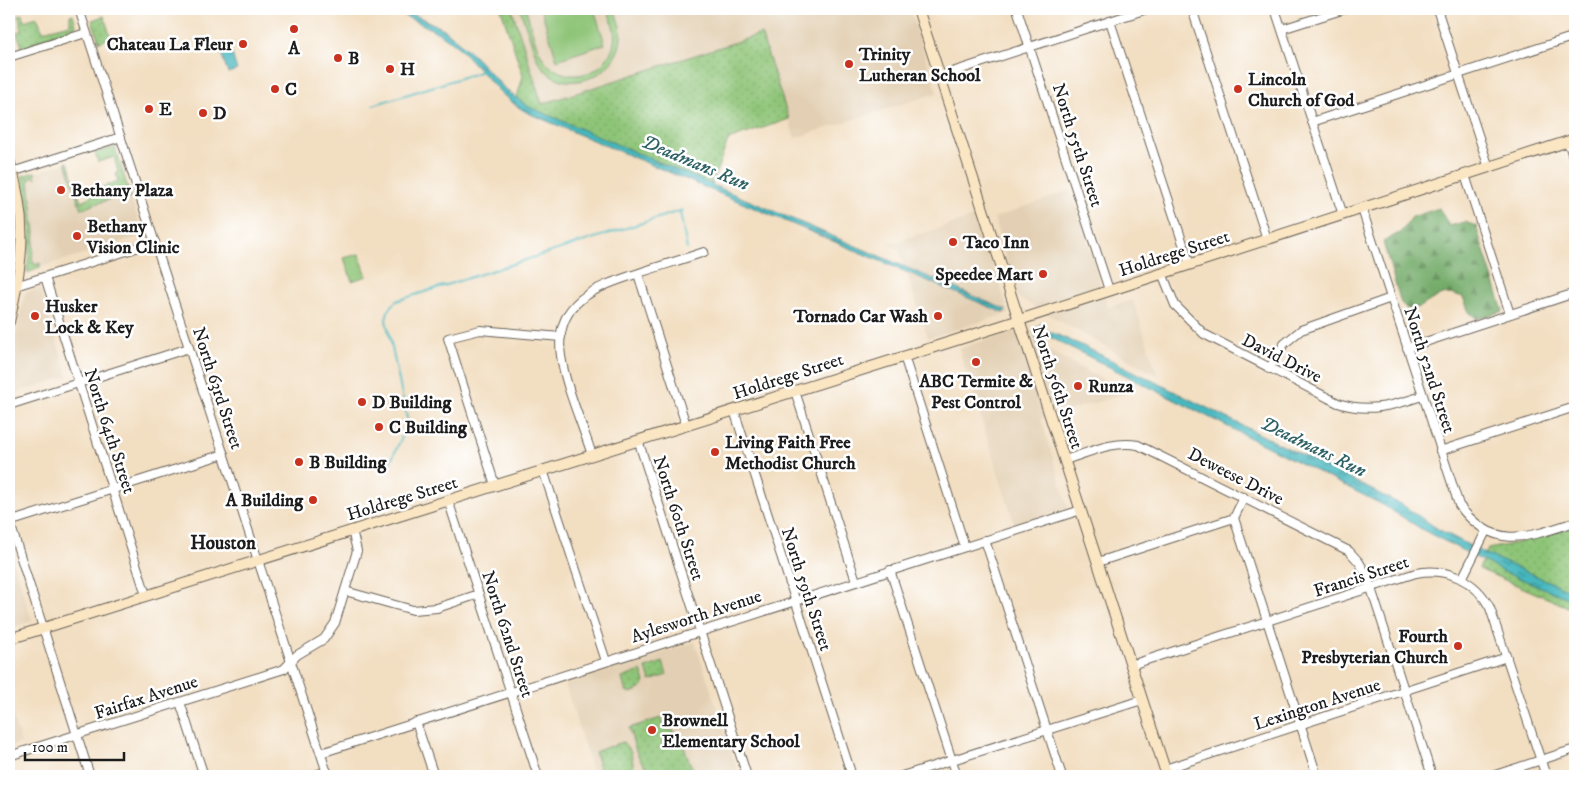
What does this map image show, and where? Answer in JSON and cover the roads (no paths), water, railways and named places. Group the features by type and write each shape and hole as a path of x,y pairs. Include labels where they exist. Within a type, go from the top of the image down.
{"main road":[{"name":"North 56th Street","path":"918,9 1166,773"},
{"name":"Holdrege Street","path":"9,639 1020,320 1572,140"},
{"path":"9,160 20,201 23,223 9,322"}],"street":[{"name":"North 63rd Street","path":"79,9 328,774"},
{"name":"North 55th Street","path":"1017,9 1110,290"},
{"path":"940,76 1147,9"},
{"path":"1192,9 1267,239"},
{"path":"1275,9 1343,215"},
{"path":"1282,29 1345,9"},
{"path":"1437,9 1489,168"},
{"path":"1110,21 1190,264"},
{"path":"9,57 86,33"},
{"path":"1312,122 1575,36"},
{"path":"11,172 121,137"},
{"path":"1572,140 1575,163"},
{"path":"1465,175 1510,314"},
{"name":"North 52nd Street","path":"1362,209 1458,502 1470,519 1486,531"},
{"path":"13,287 155,242"},
{"path":"592,455 564,367 561,337 570,312 585,295 603,284 704,252"},
{"path":"638,274 686,425"},
{"name":"David Drive","path":"1162,274 1175,305 1195,327 1216,342 1338,402 1355,408 1385,408 1422,396"},
{"name":"North 64th Street","path":"45,277 146,595"},
{"path":"1407,348 1575,293"},
{"path":"1269,369 1284,344 1301,330 1391,298"},
{"path":"496,485 448,338 480,330 561,337"},
{"path":"9,405 189,348"},
{"path":"904,356 965,547"},
{"path":"794,391 856,581"},
{"path":"1440,451 1575,407"},
{"name":"North 59th Street","path":"734,410 852,776"},
{"name":"North 60th Street","path":"638,440 747,776"},
{"name":"Deweese Drive","path":"1065,460 1121,443 1138,445 1345,548 1361,565 1371,588 1432,776"},
{"path":"90,776 9,521 224,454"},
{"path":"543,470 606,661"},
{"path":"1244,497 1234,518 1317,776"},
{"name":"North 62nd Street","path":"448,500 538,776"},
{"name":"Aylesworth Avenue","path":"321,753 700,630 1081,510"},
{"path":"1098,562 1234,518"},
{"path":"1546,776 1488,604 1475,587 1462,579 1486,531 1495,535 1520,538 1575,522"},
{"name":"Fairfax Avenue","path":"9,756 284,669 297,655 318,644 328,634 337,618 357,549 352,530"},
{"path":"985,540 1062,776"},
{"path":"890,570 957,776"},
{"name":"Francis Street","path":"1131,666 1422,572 1440,572 1462,579"},
{"path":"345,591 413,610 437,608 479,594"},
{"name":"Lexington Avenue","path":"1166,773 1301,725 1507,658"},
{"path":"902,776 1142,700"},
{"path":"180,702 204,776"},
{"path":"416,722 434,776"},
{"path":"1492,776 1575,749"},
{"path":"312,776 328,774"}],"water":[{"path":"390,9 402,9 444,29 472,54 506,90 527,106 1006,310 1004,313 528,113 508,99 451,41"},
{"path":"230,47 237,70 228,73 220,50"},
{"path":"1041,323 1041,328 1081,345 1404,506 1438,529 1486,554 1575,593 1575,601 1504,572 1423,530 1383,505 1040,332 1038,344 1034,331"}],"waterway":[{"path":"373,105 483,71"},
{"path":"389,465 406,428 407,418 386,320 388,311 396,301 683,210"},
{"path":"680,212 687,249"}],"place":[{"name":"A","path":"294,29"},
{"name":"Chateau La Fleur","path":"243,44"},
{"name":"B","path":"338,58"},
{"name":"Trinity Lutheran School","path":"849,64"},
{"name":"H","path":"390,69"},
{"name":"C","path":"275,89"},
{"name":"Lincoln Church of God","path":"1238,89"},
{"name":"E","path":"149,109"},
{"name":"D","path":"203,113"},
{"name":"Bethany Plaza","path":"61,190"},
{"name":"Bethany Vision Clinic","path":"77,236"},
{"name":"Taco Inn","path":"953,242"},
{"name":"Speedee Mart","path":"1043,274"},
{"name":"Husker Lock & Key","path":"35,316"},
{"name":"Tornado Car Wash","path":"938,316"},
{"name":"ABC Termite & Pest Control","path":"976,362"},
{"name":"Runza","path":"1078,386"},
{"name":"D Building","path":"362,402"},
{"name":"C Building","path":"379,427"},
{"name":"Living Faith Free Methodist Church","path":"715,452"},
{"name":"B Building","path":"299,462"},
{"name":"A Building","path":"313,500"},
{"name":"Fourth Presbyterian Church","path":"1458,646"},
{"name":"Brownell Elementary School","path":"652,730"}],"district":[{"name":"Houston","path":"223,542"}],"water label":[{"name":"Deadmans Run","path":"696,162"},
{"name":"Deadmans Run","path":"1314,446"}]}
